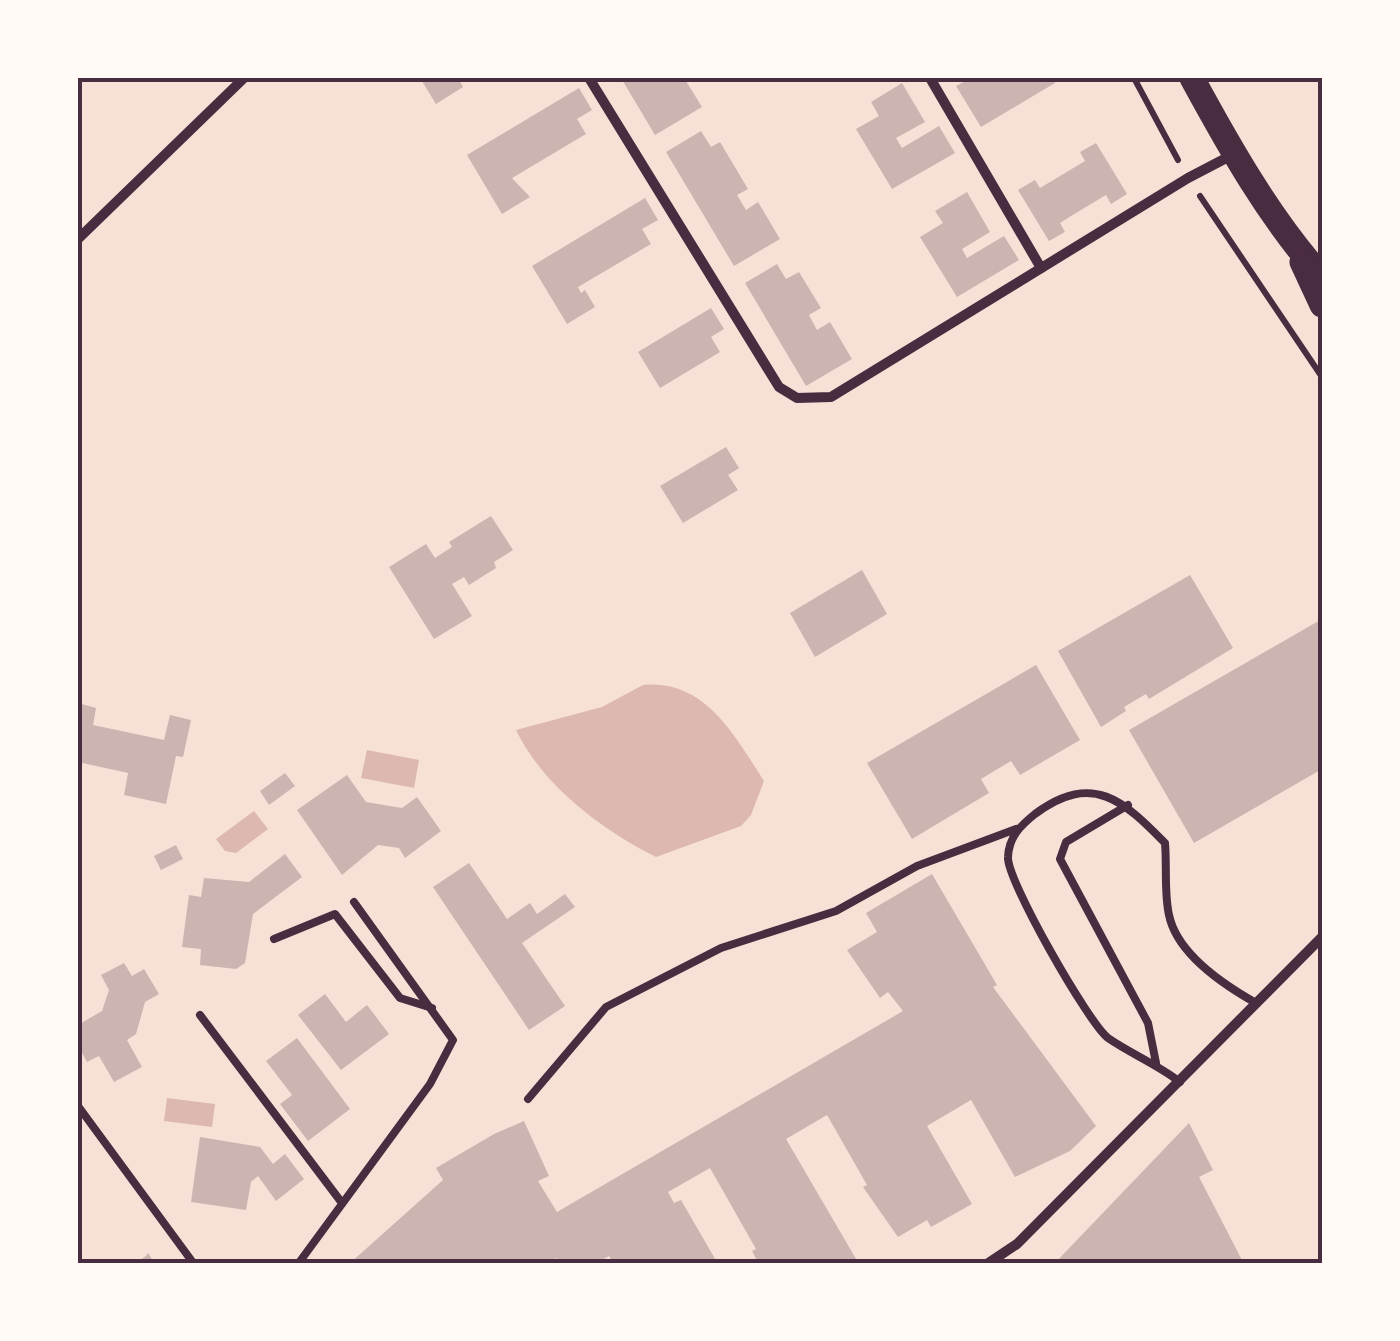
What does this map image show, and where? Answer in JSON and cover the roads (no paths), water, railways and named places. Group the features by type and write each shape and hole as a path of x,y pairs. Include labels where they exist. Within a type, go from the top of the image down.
{"main road":[{"path":"1192,78 1234,154 1294,244 1322,277"},
{"path":"1294,244 1322,305"}],"street":[{"path":"78,239 244,78"},
{"path":"589,78 778,387 797,398 831,397 1188,178 1234,154"},
{"path":"930,78 1041,268"},
{"path":"987,1264 1017,1244 1322,936"}],"lane":[{"path":"528,1098 606,1007 721,948 836,911 917,866 1016,829 1051,802 1090,790 1128,805 1166,843 1168,912 1174,931 1220,982 1256,1004"},
{"path":"1128,805 1066,842 1060,859 1148,1023 1156,1063"},
{"path":"1016,829 1007,859 1015,884 1054,957 1105,1036 1156,1063 1180,1082"},
{"path":"298,1264 430,1084 453,1040 435,1009 354,902"},
{"path":"274,940 334,914 400,998 435,1009"},
{"path":"200,1015 342,1203"},
{"path":"78,1106 194,1264"}]}
